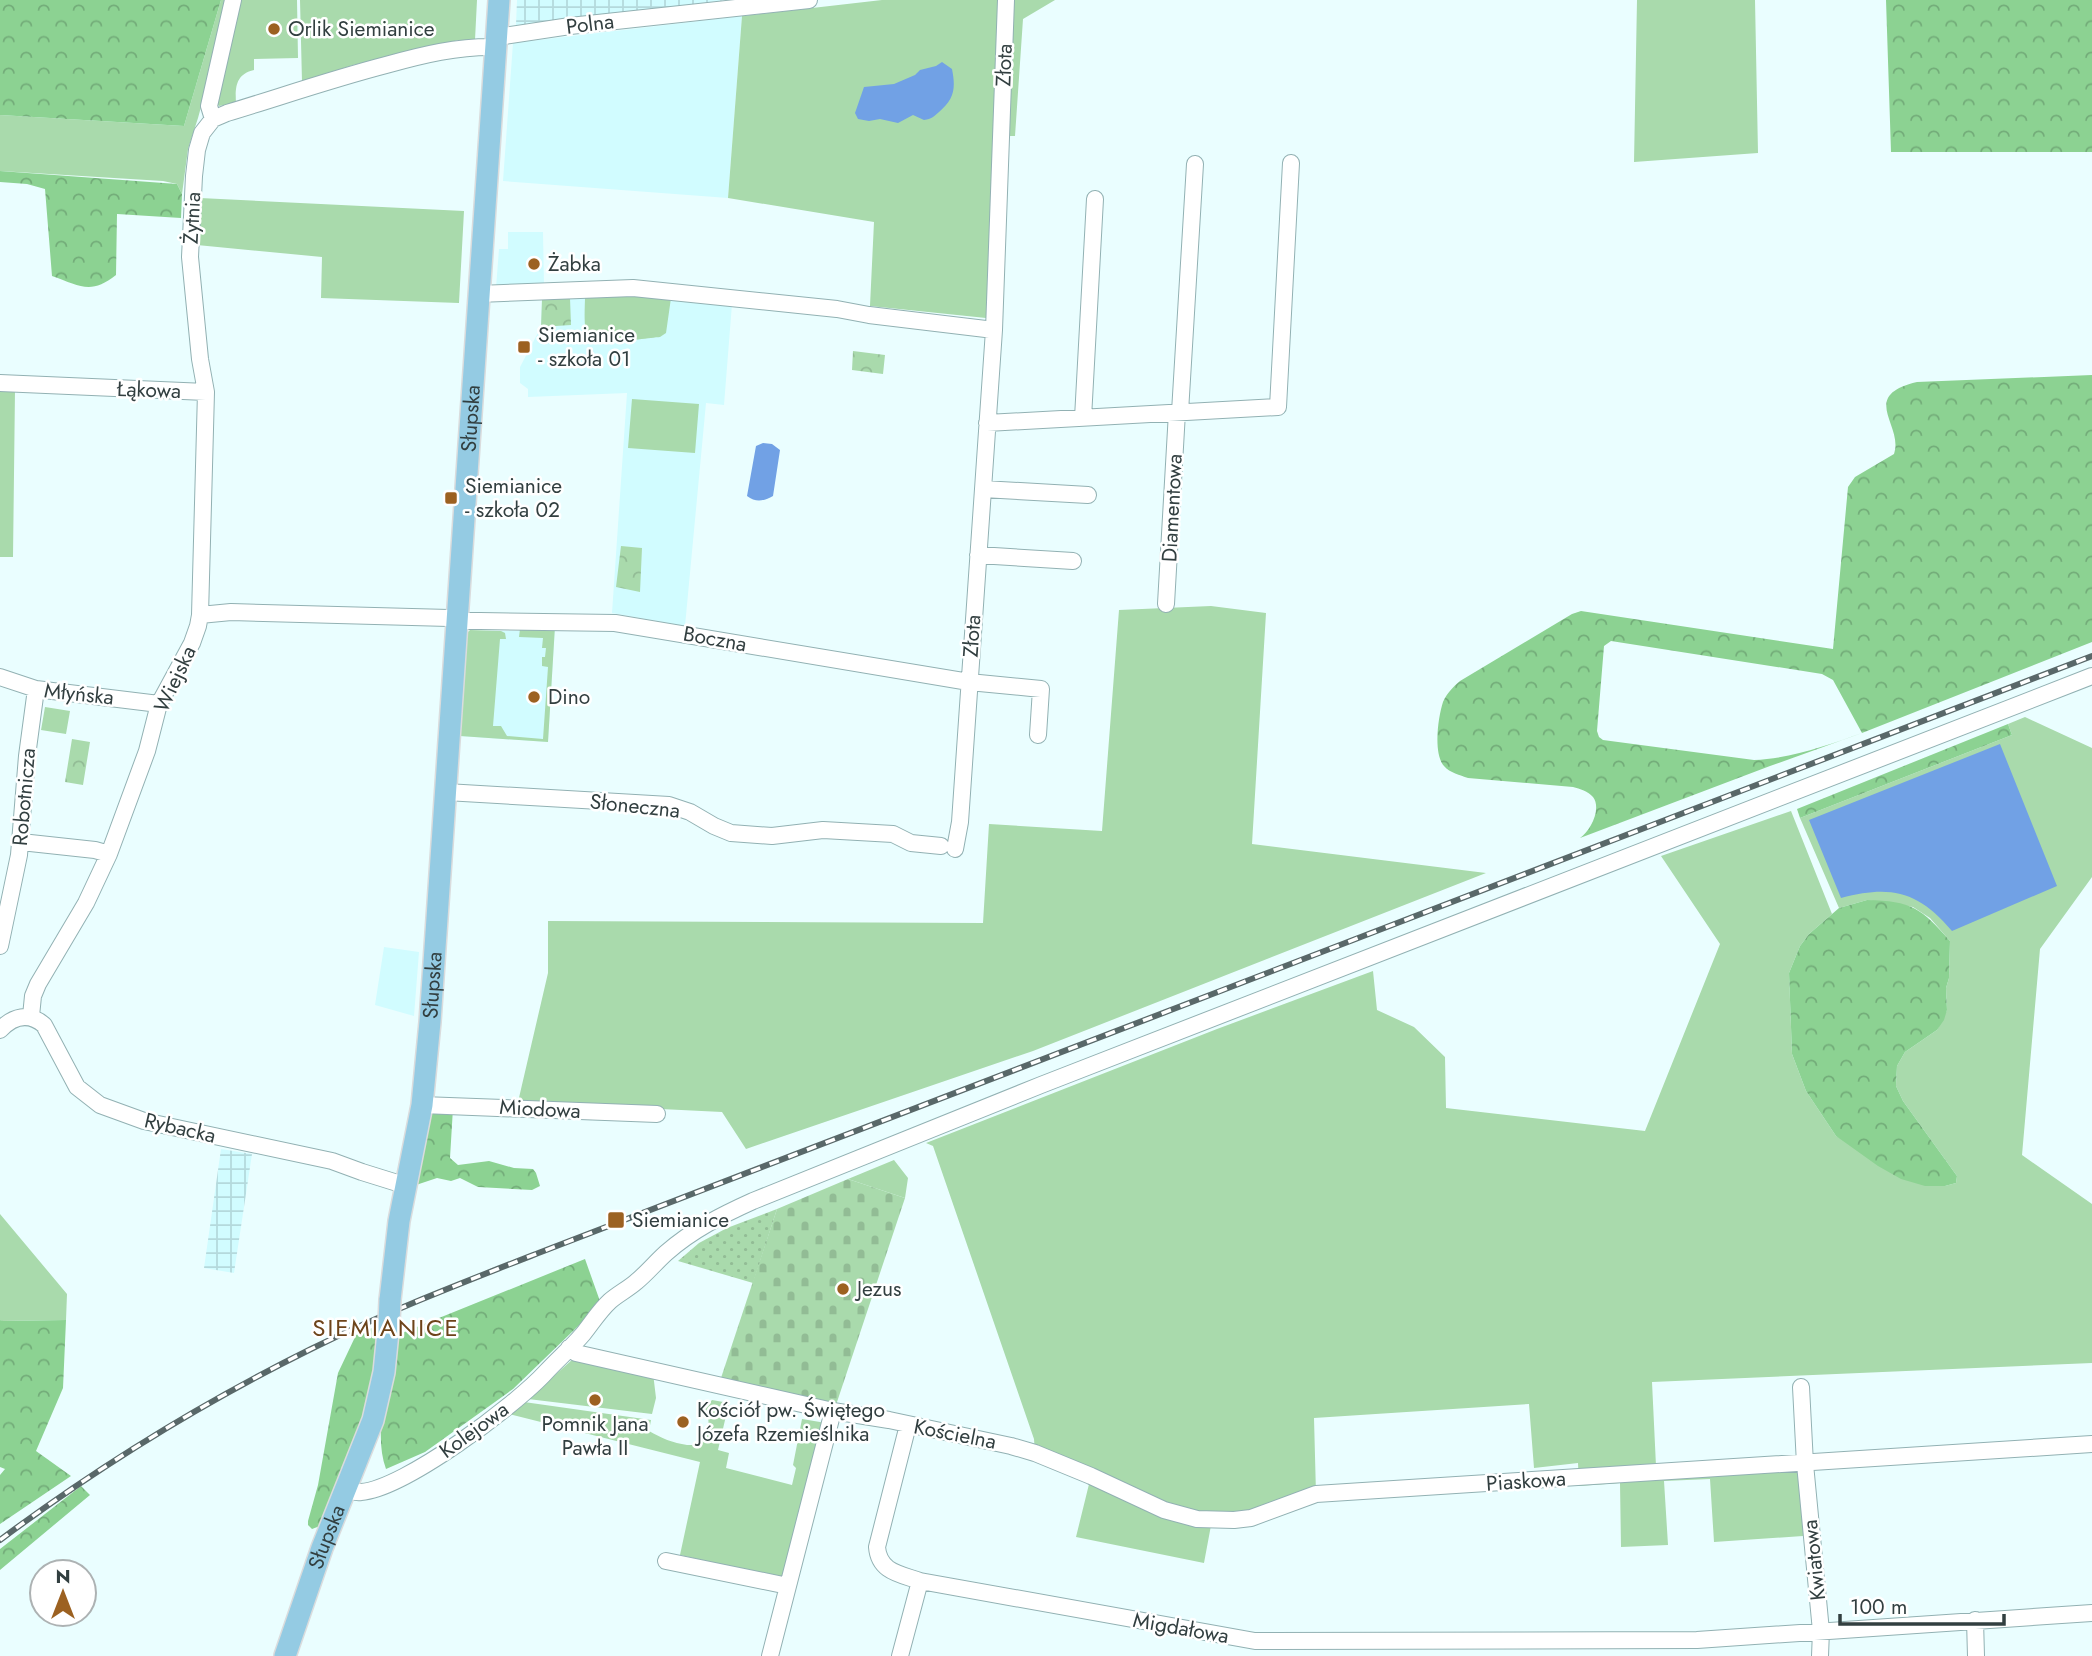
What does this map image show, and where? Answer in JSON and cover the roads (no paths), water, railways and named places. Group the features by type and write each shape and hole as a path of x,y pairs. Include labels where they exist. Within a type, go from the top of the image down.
{"main road":[{"name":"Słupska","path":"285,1656 318,1559 377,1407 384,1372 396,1240 422,1105 432,996 499,0"}],"street":[{"path":"233,0 209,106 213,119 347,75 496,42"},
{"name":"Polna","path":"496,42 570,26 809,0"},
{"name":"Złota","path":"948,847 960,822 994,330 1006,0"},
{"name":"Żytnia","path":"200,615 206,392 192,289 190,235 197,150 202,133 213,119"},
{"path":"987,423 1278,407 1292,163"},
{"path":"1179,412 1195,164"},
{"path":"1083,418 1095,199"},
{"path":"478,294 633,288 994,330"},
{"name":"Łąkowa","path":"0,383 206,392"},
{"name":"Diamentowa","path":"1166,604 1179,412"},
{"path":"983,489 1088,495"},
{"path":"978,555 1073,561"},
{"path":"200,615 231,612 449,618 457,621"},
{"name":"Wiejska","path":"31,1016 37,984 86,903 109,854 147,751 159,704 191,643 200,615"},
{"name":"Boczna","path":"457,621 615,623 969,682 1041,689 1038,735"},
{"name":"Kolejowa","path":"345,1489 356,1492 370,1490 406,1475 428,1463 503,1410 546,1373 611,1301 636,1282 666,1253 716,1218 1054,1079 2092,676"},
{"name":"Młyńska","path":"0,677 36,689 159,704"},
{"name":"Robotnicza","path":"0,946 21,842 27,756 36,689"},
{"name":"Słoneczna","path":"446,792 669,805 690,812 722,830 738,834 784,836 823,830 882,833 893,834 911,843 948,847"},
{"path":"21,842 109,854"},
{"path":"2,1024 22,1016 31,1016"},
{"name":"Rybacka","path":"31,1016 44,1025 77,1087 100,1105 144,1121 332,1161 407,1186"},
{"name":"Miodowa","path":"422,1105 657,1114"},
{"name":"Kościelna","path":"569,1348 576,1353 834,1411 977,1438 1035,1453 1164,1510 1196,1519 1251,1518"},
{"path":"1801,1387 1805,1464"},
{"path":"770,1656 834,1411"},
{"name":"Migdałowa","path":"908,1425 877,1547 882,1564 891,1570 920,1581 1255,1641 1697,1640 2092,1613"},
{"name":"Piaskowa","path":"1251,1518 1316,1494 2092,1444"},
{"name":"Kwiatowa","path":"1805,1464 1821,1631 1820,1656"},
{"path":"666,1561 788,1586"},
{"path":"900,1656 920,1581"},
{"path":"1975,1620 1976,1656"}],"water":[{"path":"942,62 952,69 954,88 948,103 932,118 924,120 913,115 898,123 880,119 858,119 855,113 864,87 894,84"},
{"path":"763,443 772,444 780,450 773,496 757,500 747,496 756,446"},
{"path":"2000,744 2057,886 1952,931 1927,907 1903,895 1875,892 1841,898 1809,820"}],"railway":[{"path":"0,1540 75,1487 191,1414 311,1349 396,1310 2092,656"}],"place":[{"name":"Orlik Siemianice","path":"274,29"},
{"name":"Żabka","path":"534,264"},
{"name":"Siemianice - szkoła 01","path":"524,347"},
{"name":"Siemianice - szkoła 02","path":"451,498"},
{"name":"Dino","path":"534,697"},
{"name":"Siemianice","path":"616,1220"},
{"name":"Jezus","path":"843,1289"},
{"name":"Pomnik Jana Pawła II","path":"595,1400"},
{"name":"Kościół pw. Świętego Józefa Rzemieślnika","path":"683,1422"}],"district":[{"name":"SIEMIANICE","path":"386,1328"}]}
